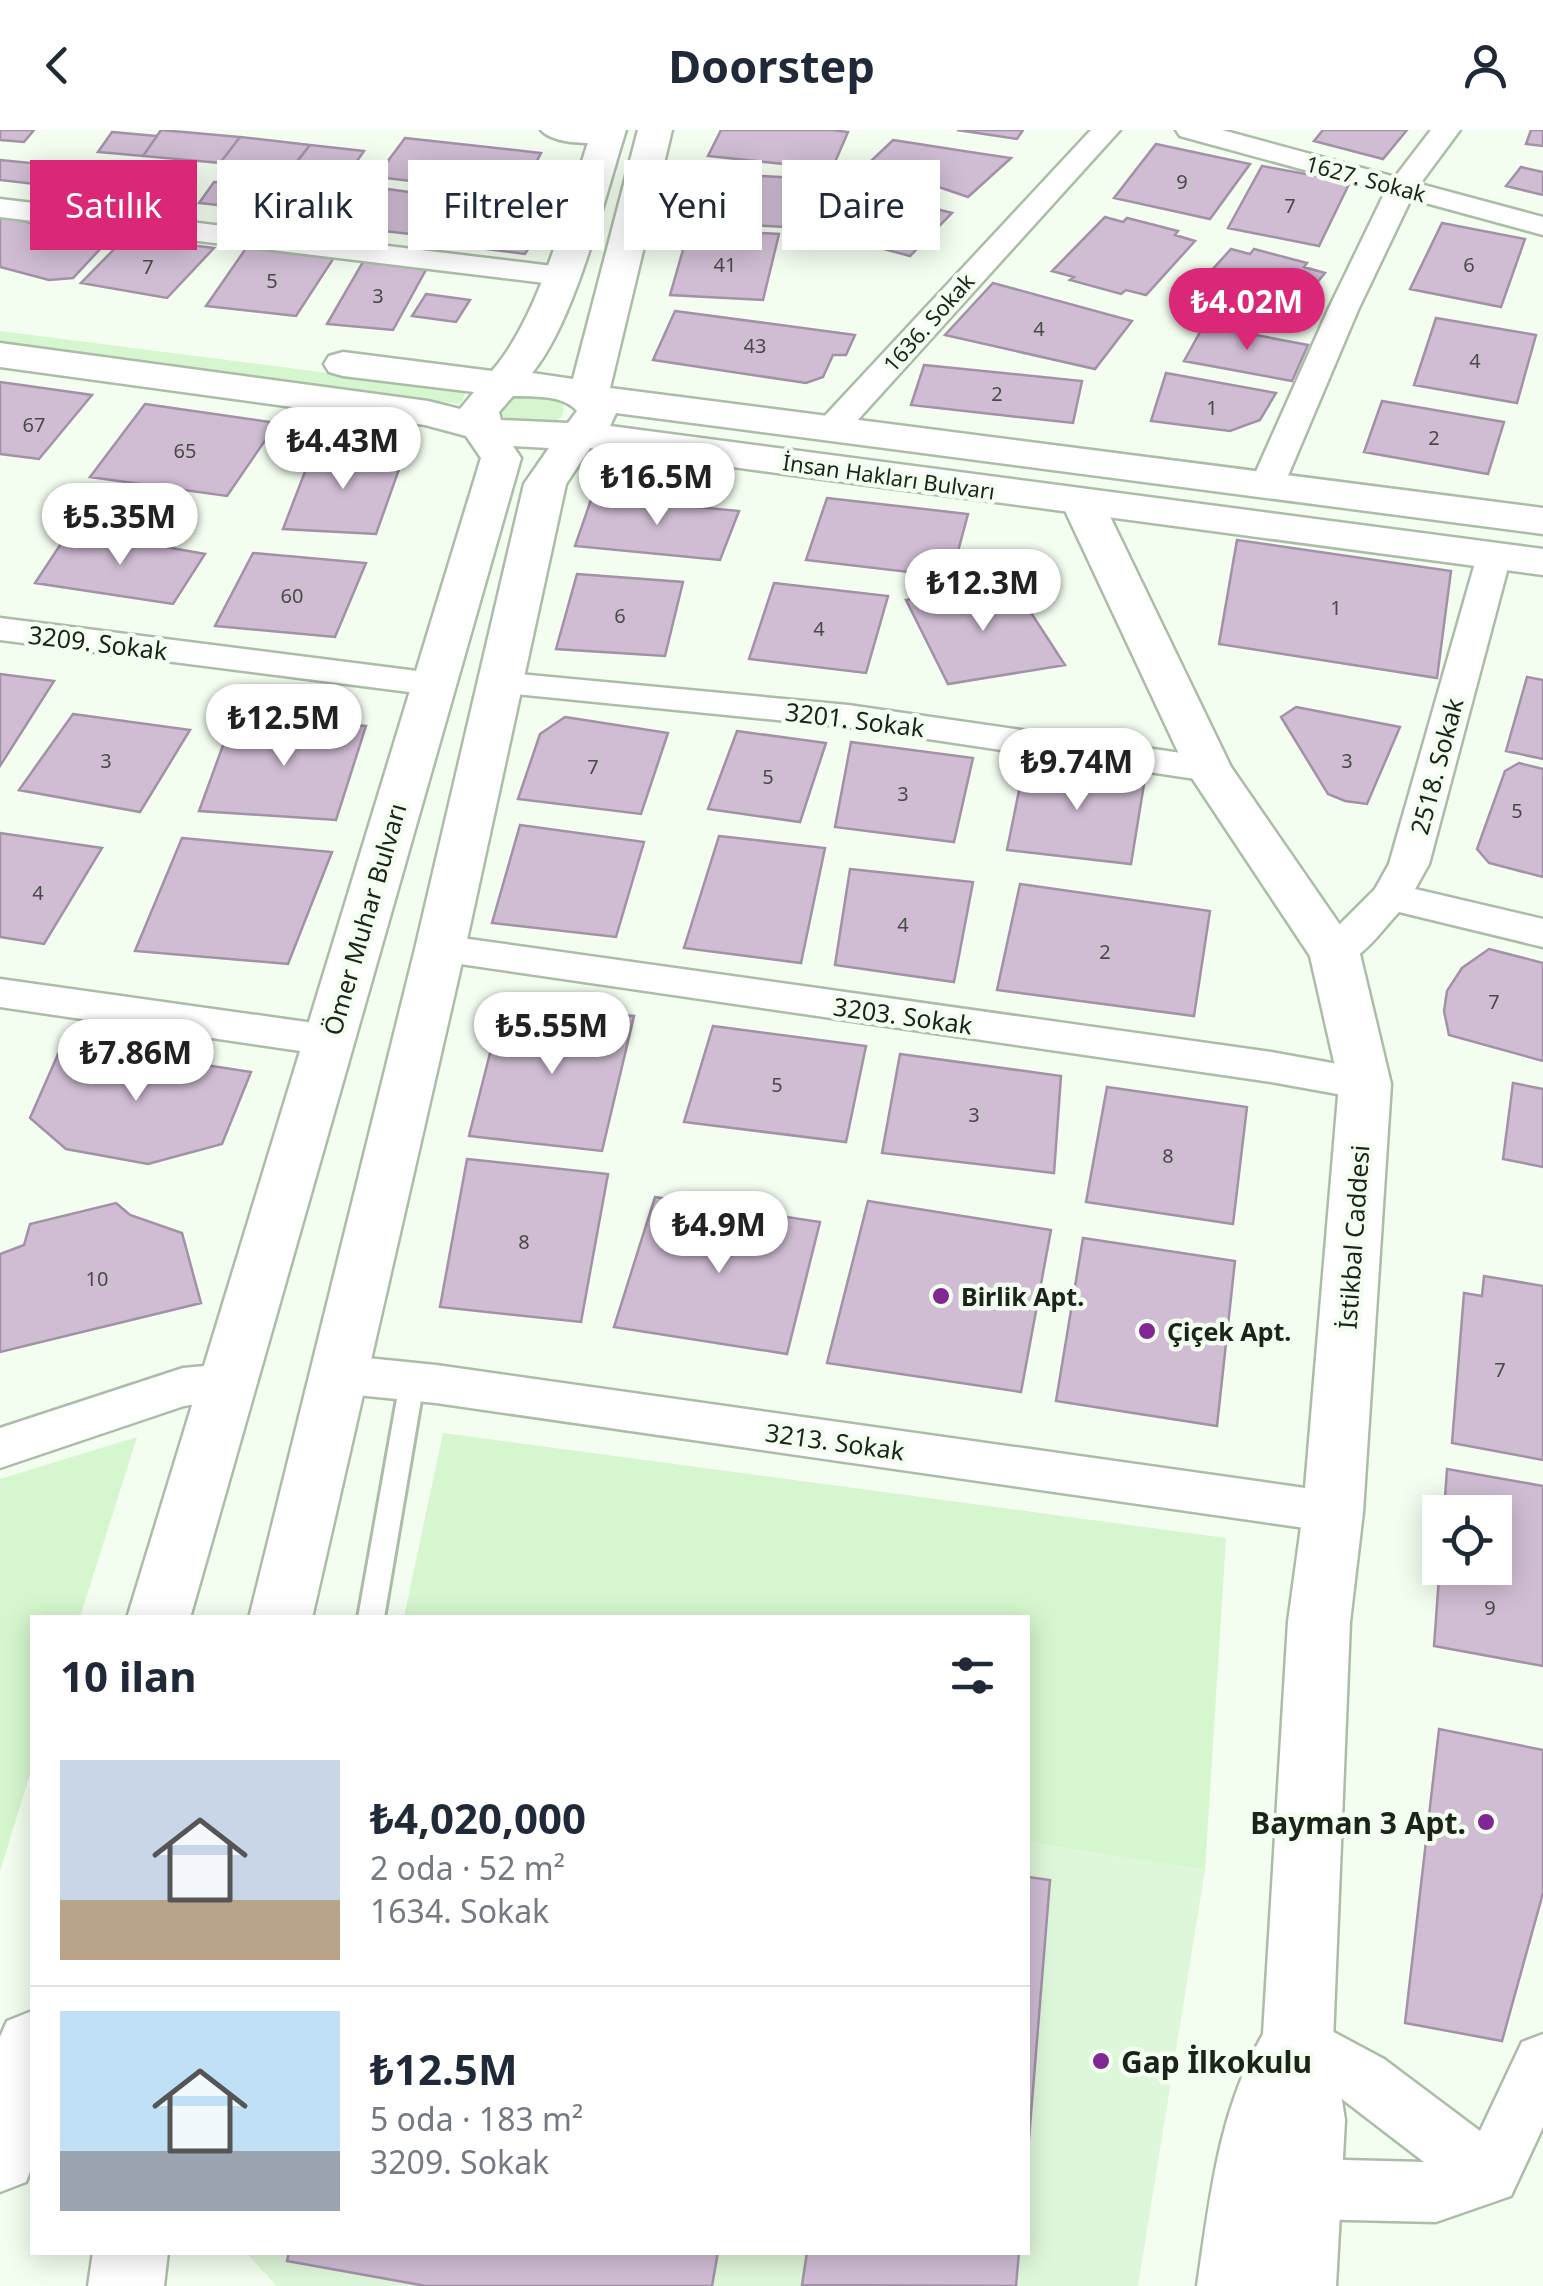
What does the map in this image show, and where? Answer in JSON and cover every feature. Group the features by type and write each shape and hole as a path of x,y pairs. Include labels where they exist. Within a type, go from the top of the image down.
{"main road":[{"path":"281,1615 546,484 583,416 656,130"},
{"path":"483,431 479,411 526,356 561,276 608,132"},
{"path":"0,321 251,352"},
{"name":"İnsan Hakları Bulvarı","path":"0,354 428,413 483,431 532,439 583,416 833,427 1543,522"},
{"name":"İnsan Hakları Bulvarı","path":"309,360 502,384 534,382 567,387 583,416"},
{"name":"İnsan Hakları Bulvarı","path":"583,416 1082,502 1543,562"},
{"name":"Ömer Muhar Bulvarı","path":"159,1615 501,458 483,431"},
{"name":"İstikbal Caddesi","path":"1082,502 1210,769 1335,954 1365,1084 1333,1512 1319,1622 1298,2041 1309,2120 1298,2286"},
{"path":"1234,2286 1251,2167 1269,2092 1298,2041"},
{"path":"0,2156 30,2053"},
{"path":"126,2286 131,2255"}],"street":[{"path":"556,130 608,132"},
{"name":"1636. Sokak","path":"833,427 1106,130"},
{"name":"1627. Sokak","path":"1190,130 1543,226"},
{"path":"1267,484 1343,310 1402,188 1446,130"},
{"path":"0,208 561,276"},
{"name":"2518. Sokak","path":"1335,954 1391,897 1409,864 1494,556"},
{"name":"3209. Sokak","path":"0,629 434,684"},
{"name":"3201. Sokak","path":"498,683 848,716 1210,769"},
{"path":"1391,897 1543,933"},
{"name":"3203. Sokak","path":"440,949 1272,1067 1365,1084"},
{"path":"0,993 328,1040"},
{"name":"3213. Sokak","path":"336,1374 1333,1512"},
{"path":"0,1448 182,1387 227,1383"},
{"path":"1298,2041 1363,2079 1490,2174"},
{"path":"1304,2189 1436,2192 1490,2174 1543,2062"}],"lane":[{"path":"372,1615 412,1382"}],"shaded area":[{"path":"0,331 465,393 461,404 43,350 0,343"},
{"path":"536,392 561,400 562,417 528,425 510,422 499,411 506,400"},
{"path":"443,1433 1226,1538 1205,1870 1030,1842 1030,1615 404,1615"},
{"path":"137,1437 81,1615 30,1615 30,1774 0,1871 0,1479"},
{"name":"Gap İlkokulu","path":"1030,1842 1205,1870 1138,2286 277,2286 248,2255 1030,2255"}],"building":[{"path":"0,130 34,130 24,142 0,140"},
{"path":"161,130 240,137 217,163 143,156"},
{"path":"721,130 848,132 836,160 782,160 782,164 708,156"},
{"path":"957,130 1023,130 1017,139"},
{"path":"1323,130 1407,130 1383,159 1314,141"},
{"path":"1531,130 1543,130 1543,146 1526,144"},
{"path":"112,132 157,136 143,156 98,152"},
{"path":"240,137 310,145 298,160 222,160"},
{"path":"405,138 541,153 537,160 408,160 408,181 388,178 388,161"},
{"path":"893,140 1011,158 968,197 940,187 940,160 872,160"},
{"path":"1156,144 1250,164 1210,219 1114,198"},
{"path":"310,145 364,151 358,160 298,160"},
{"path":"0,160 30,163 30,183 0,180"},
{"path":"1262,166 1350,182 1319,246 1228,228"},
{"path":"1521,167 1543,172 1543,195 1506,186"},
{"path":"762,176 782,177 782,227 762,226"},
{"path":"214,182 217,182 217,205 199,203"},
{"path":"388,189 408,192 408,234 388,232"},
{"path":"940,210 952,213 940,225"},
{"path":"2,214 30,223 30,250 99,250 73,278 49,280 0,267"},
{"path":"1105,217 1123,222 1127,218 1178,231 1175,235 1195,241 1146,295 1126,290 1121,294 1052,271"},
{"path":"1442,223 1525,239 1501,307 1410,289"},
{"path":"762,233 779,234 763,300 670,295 683,250 762,250"},
{"path":"214,248 167,298 81,283 113,250"},
{"path":"1231,249 1250,254 1254,249 1307,263 1304,267 1325,273 1278,329 1258,323 1253,328 1200,314 1204,310 1181,304"},
{"path":"245,250 337,253 296,316 206,306"},
{"path":"494,250 528,250 525,254"},
{"path":"888,250 916,250 910,256"},
{"path":"364,260 428,266 393,330 327,324"},
{"path":"993,283 1132,321 1095,369 945,335"},
{"path":"426,294 470,300 456,322 412,316"},
{"path":"675,311 855,335 846,355 833,355 823,377 806,383 653,360"},
{"path":"1436,318 1536,335 1517,403 1414,385"},
{"path":"1204,325 1308,345 1292,381 1184,361"},
{"path":"924,365 1082,381 1073,423 911,405"},
{"path":"1166,373 1276,393 1260,420 1230,431 1151,421"},
{"path":"0,382 92,395 39,459 0,454"},
{"path":"1382,401 1504,422 1488,474 1364,452"},
{"path":"145,404 277,423 227,496 90,477"},
{"path":"314,448 403,458 376,534 283,529"},
{"path":"592,497 739,511 720,560 575,546"},
{"path":"827,498 968,514 951,577 806,560"},
{"path":"70,530 205,554 173,604 35,583"},
{"path":"1237,540 1451,571 1437,678 1219,644"},
{"path":"253,553 366,563 335,637 215,626"},
{"path":"577,574 683,582 665,656 556,649"},
{"path":"774,583 888,596 866,673 749,659"},
{"path":"1013,585 1065,665 948,684 906,600"},
{"path":"0,674 54,681 0,766"},
{"path":"1527,677 1543,680 1543,759 1506,751"},
{"path":"1296,707 1400,727 1367,804 1328,794 1281,717"},
{"path":"73,714 190,730 140,812 19,790"},
{"path":"565,717 668,733 641,814 518,799 540,734"},
{"path":"233,718 366,726 336,820 199,811"},
{"path":"737,731 826,743 800,822 708,809"},
{"path":"851,742 973,758 954,842 835,827"},
{"path":"1025,761 1145,778 1131,864 1007,850"},
{"path":"1519,763 1543,769 1543,877 1489,863 1477,849 1505,771"},
{"path":"520,825 644,842 616,937 492,923"},
{"path":"0,833 102,848 44,944 0,937"},
{"path":"719,836 825,848 801,963 684,948"},
{"path":"182,838 332,852 288,964 135,951"},
{"path":"850,869 973,882 954,982 835,965"},
{"path":"1020,884 1210,911 1194,1016 997,990"},
{"path":"1489,949 1543,963 1543,1061 1449,1035 1444,1011 1447,991 1462,968"},
{"path":"502,1006 634,1016 602,1151 469,1136"},
{"path":"713,1026 866,1046 846,1142 684,1122"},
{"path":"63,1043 251,1072 222,1144 148,1164 66,1149 30,1118"},
{"path":"900,1054 1061,1076 1054,1173 882,1153"},
{"path":"1513,1083 1543,1089 1543,1167 1503,1159"},
{"path":"1107,1087 1247,1107 1233,1224 1086,1202"},
{"path":"467,1159 608,1174 581,1322 440,1307"},
{"path":"655,1197 820,1222 787,1354 614,1327"},
{"name":"Birlik Apt.","path":"868,1201 1051,1230 1021,1392 827,1363"},
{"path":"116,1203 130,1215 182,1233 201,1303 0,1352 0,1254 24,1245 30,1224"},
{"name":"Çiçek Apt.","path":"1083,1238 1235,1261 1217,1426 1056,1401"},
{"path":"1484,1276 1543,1286 1543,1460 1452,1443 1464,1293 1482,1296"},
{"path":"1447,1469 1543,1486 1543,1666 1434,1646 1438,1585 1512,1585 1512,1495 1445,1495"},
{"name":"Bayman 3 Apt.","path":"1439,1729 1543,1750 1543,1893 1502,2041 1405,2023"},
{"path":"1030,1877 1050,1880 1030,2126"},
{"path":"288,2255 717,2255 712,2286 426,2286 287,2261"},
{"path":"807,2255 1019,2255 1016,2286 802,2285"}],"place":[{"name":"Birlik Apt.","path":"941,1296"},
{"name":"Çiçek Apt.","path":"1147,1331"},
{"name":"Bayman 3 Apt.","path":"1486,1822"},
{"name":"Gap İlkokulu","path":"1101,2061"}]}
